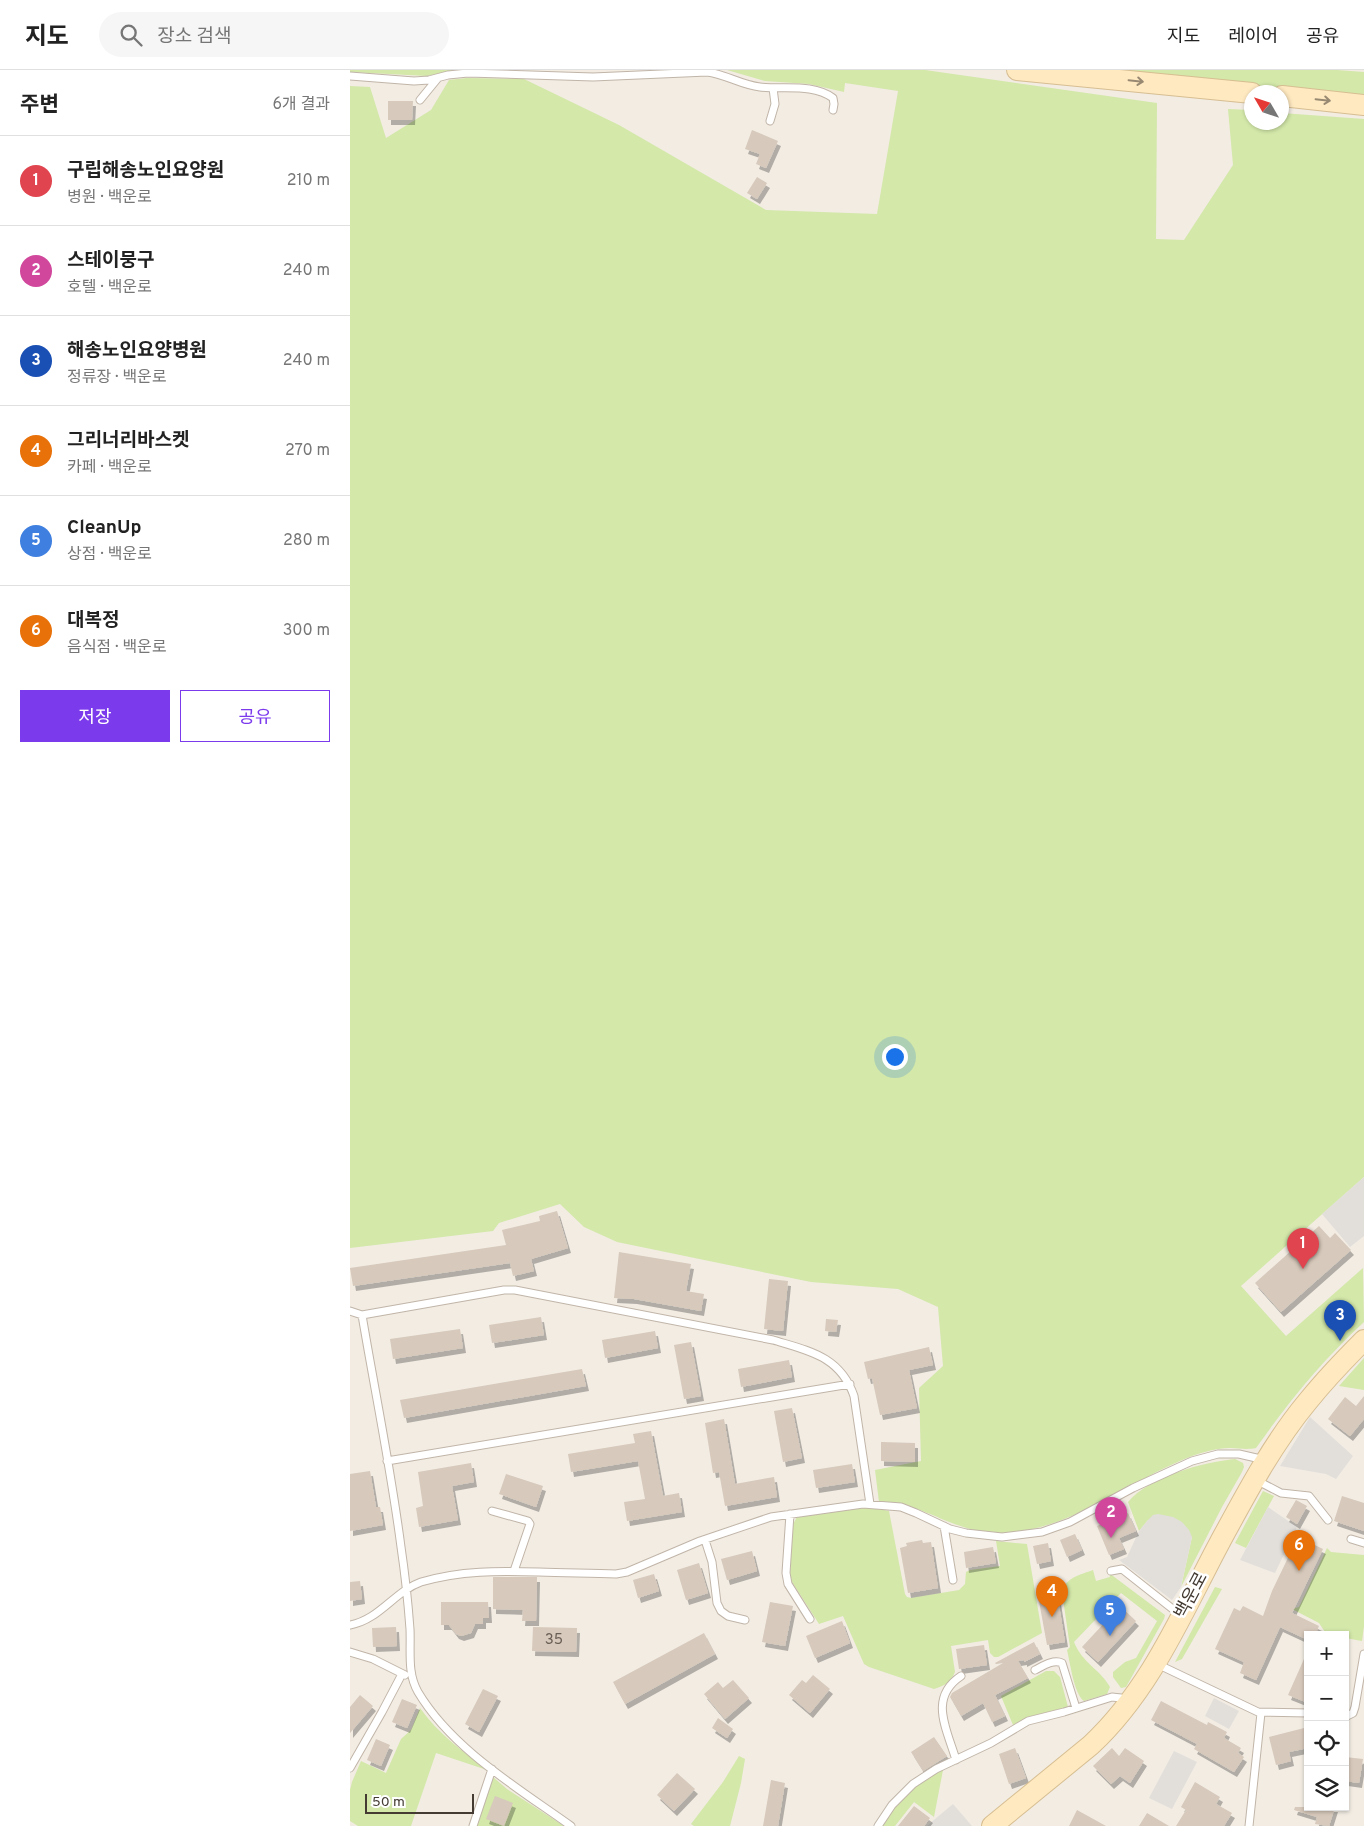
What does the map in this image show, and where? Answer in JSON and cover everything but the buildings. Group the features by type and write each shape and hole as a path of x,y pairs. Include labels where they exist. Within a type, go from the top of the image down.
{"street":[{"path":"1017,70 1244,92"},
{"path":"1289,97 1364,105"},
{"name":"백운로","path":"992,1826 1091,1745 1106,1731 1129,1703 1157,1664 1267,1461 1308,1401 1364,1340"}],"lane":[{"path":"350,76 414,81 468,73 533,73 593,76 707,72 750,85 773,88 799,88 828,94 833,98 833,110"},
{"path":"420,100 438,78"},
{"path":"770,121 775,104 773,88"},
{"path":"350,1311 362,1315 504,1290 523,1291 773,1340 804,1349 823,1357 834,1365 844,1374 850,1384 854,1396 870,1504"},
{"path":"362,1315 401,1546 412,1679 424,1701 446,1728 492,1769 571,1826"},
{"path":"387,1461 850,1384"},
{"path":"350,1625 368,1618 406,1589 420,1583 472,1571 616,1574 627,1572 640,1568 674,1551 771,1517 870,1504 901,1507 944,1526 966,1533 1002,1537 1042,1532 1070,1522 1133,1488 1192,1461 1218,1454 1239,1454 1267,1461"},
{"path":"1256,1480 1281,1493 1309,1496 1328,1520"},
{"path":"492,1511 528,1521 530,1524 514,1571"},
{"path":"790,1514 786,1573 788,1584 810,1619"},
{"path":"944,1526 953,1580"},
{"path":"1351,1539 1364,1543"},
{"path":"705,1540 712,1562 717,1603 721,1611 728,1616 746,1620"},
{"path":"1111,1571 1122,1569 1182,1616"},
{"path":"350,1652 373,1659 412,1679"},
{"path":"1349,1715 1355,1707 1364,1654"},
{"path":"1035,1670 1054,1661 1062,1662 1076,1708"},
{"path":"1157,1664 1250,1709 1261,1712 1304,1713"},
{"path":"350,1768 402,1674"},
{"path":"956,1760 944,1720 942,1698 952,1682 961,1676"},
{"path":"878,1826 892,1805 907,1789 936,1769 991,1743 1028,1721 1112,1696 1129,1703"},
{"path":"1250,1826 1261,1712"},
{"path":"473,1826 492,1769"}],"green space":[{"path":"350,70 455,70 427,76 350,72"},
{"path":"727,70 925,70 1157,103 1156,239 1184,240 1233,165 1228,109 1244,110 1244,130 1289,130 1289,114 1364,119 1364,1177 1241,1286 1286,1336 1363,1268 1364,1322 1307,1382 1256,1448 1220,1449 1192,1456 1077,1514 1029,1530 1003,1533 986,1532 955,1524 911,1507 896,1503 879,1502 875,1470 921,1461 919,1388 943,1366 938,1307 898,1289 811,1282 617,1242 584,1227 560,1204 499,1223 493,1231 350,1248 350,86 370,87 386,138 431,110 449,80 467,78 524,79 619,125 766,210 877,214 898,91 845,83 844,92 809,84 765,81"},
{"path":"1089,70 1337,70 1364,72 1364,98 1289,90 1289,85 1244,86"},
{"path":"1364,1358 1364,1390 1339,1386"},
{"path":"1235,1459 1243,1463 1242,1472 1181,1587 1192,1537 1148,1520 1139,1531 1128,1502 1149,1485 1177,1472 1208,1463"},
{"path":"1263,1491 1274,1496 1246,1548 1235,1543"},
{"path":"870,1507 889,1511 905,1594 911,1598 959,1590 965,1584 966,1572 1000,1566 996,1541 1027,1544 1042,1633 998,1657 994,1657 990,1653 988,1640 951,1646 955,1672 947,1683 934,1689 864,1664 843,1616 819,1624 792,1582 790,1575 793,1524 797,1517"},
{"path":"1327,1548 1331,1552 1364,1555 1364,1626 1362,1641 1349,1639 1349,1631 1324,1631 1319,1623 1292,1609 1299,1607"},
{"path":"1093,1570 1096,1581 1110,1577 1109,1573 1165,1615 1126,1687 1121,1688 1113,1677 1113,1672 1125,1662 1136,1658 1157,1621 1121,1593 1074,1642 1086,1661 1101,1675 1110,1687 1107,1694 1084,1701 1075,1685 1071,1670 1067,1650 1070,1647 1062,1592 1070,1580"},
{"path":"1215,1587 1222,1589 1182,1659 1175,1662"},
{"path":"1046,1671 1054,1671 1060,1677 1068,1707 1028,1717 1013,1725 1001,1696"},
{"path":"420,1708 443,1734 487,1770 436,1753 411,1826 358,1826 350,1821 350,1790 361,1761 386,1773 401,1739 411,1730"},
{"path":"739,1756 745,1759 730,1826 694,1826 691,1824 723,1782"},
{"path":"943,1770 934,1817 914,1802 895,1826 881,1826 907,1794 932,1775"},
{"path":"493,1777 507,1789 564,1826 477,1826"}],"shaded area":[{"path":"1364,1177 1364,1236 1350,1247 1322,1214"},
{"path":"1310,1417 1353,1456 1336,1479 1326,1474 1280,1466"},
{"path":"1268,1507 1297,1527 1275,1573 1240,1560"},
{"path":"1153,1515 1173,1517 1182,1522 1192,1537 1181,1587 1172,1600 1119,1560 1127,1557 1139,1531"},
{"path":"1214,1698 1239,1711 1229,1729 1205,1716"},
{"path":"1174,1751 1197,1762 1172,1809 1149,1798"},
{"path":"953,1804 972,1826 927,1826 935,1819"}],"place":[{"name":"구립해송노인요양원","path":"1303,1269"},
{"name":"해송노인요양병원","path":"1340,1341"},
{"name":"스테이뭉구","path":"1111,1538"},
{"name":"대복정","path":"1299,1571"},
{"name":"그리너리바스켓","path":"1052,1617"},
{"name":"CleanUp","path":"1110,1636"}]}
